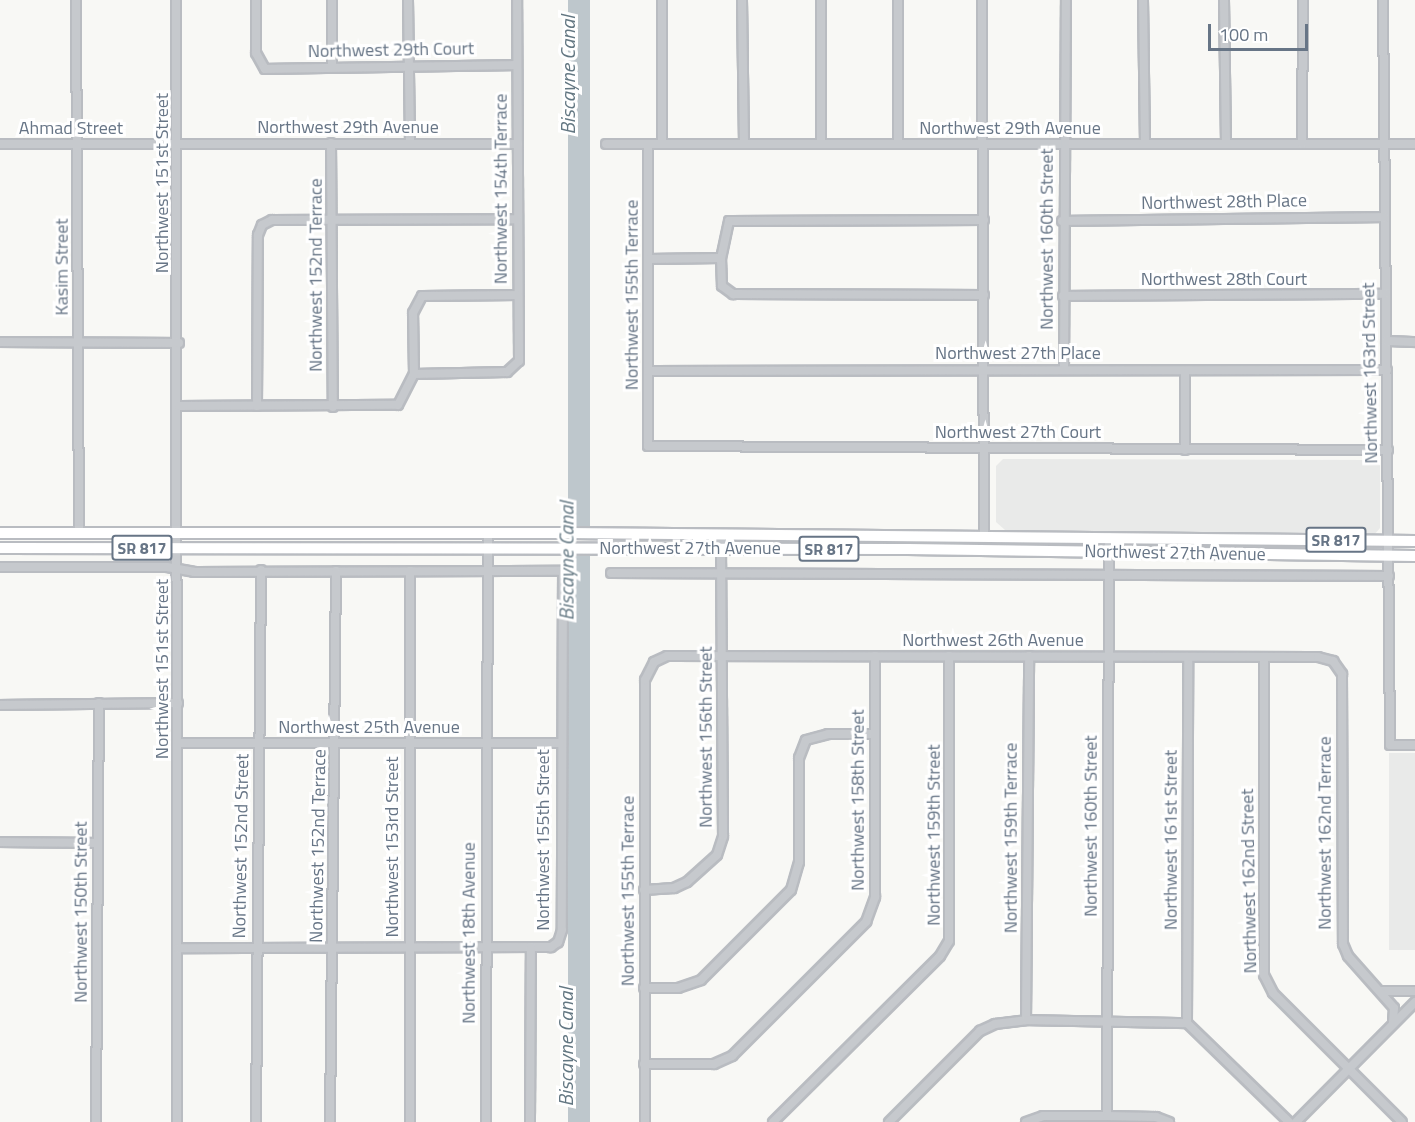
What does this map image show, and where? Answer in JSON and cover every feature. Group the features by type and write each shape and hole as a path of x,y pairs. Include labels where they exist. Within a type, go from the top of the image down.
{"main road":[{"name":"Northwest 27th Avenue","path":"0,533 984,535 1415,541"},
{"path":"363,533 363,548"},
{"path":"908,549 914,545 977,544 984,535"},
{"path":"1282,555 1283,539"},
{"name":"Northwest 27th Avenue","path":"0,548 908,549 1415,556"}],"street":[{"name":"Kasim Street","path":"76,0 79,533"},
{"name":"Northwest 151st Street","path":"176,0 179,343 177,1122"},
{"name":"Northwest 29th Court","path":"256,0 256,53 265,69 332,66 517,65"},
{"path":"332,0 332,66"},
{"path":"408,0 410,143"},
{"name":"Northwest 154th Terrace","path":"414,374 507,372 519,361 517,0"},
{"path":"662,0 662,144"},
{"path":"742,0 744,144"},
{"path":"821,0 821,144"},
{"path":"898,0 898,144"},
{"path":"982,0 986,449 984,535"},
{"name":"Northwest 160th Street","path":"1064,369 1062,221 1066,0"},
{"path":"1143,0 1145,144"},
{"path":"1224,0 1226,144"},
{"path":"1302,144 1303,0"},
{"name":"Northwest 163rd Street","path":"1383,0 1390,745 1415,745"},
{"name":"Northwest 152nd Terrace","path":"331,143 333,407"},
{"name":"Ahmad Street","path":"0,144 178,144"},
{"name":"Northwest 29th Avenue","path":"178,144 518,144"},
{"name":"Northwest 29th Avenue","path":"606,144 1415,144"},
{"name":"Northwest 155th Terrace","path":"648,144 648,446"},
{"name":"Northwest 28th Place","path":"1062,221 1385,217"},
{"path":"257,406 258,235 262,225 272,220 518,219"},
{"path":"984,220 729,221 722,258 722,286 733,294 984,295"},
{"path":"648,259 722,258"},
{"name":"Northwest 28th Court","path":"1063,296 1386,294"},
{"path":"179,406 398,405 414,374 413,313 422,296 518,295"},
{"path":"1386,341 1415,342"},
{"path":"0,342 179,343"},
{"name":"Northwest 27th Place","path":"648,371 1387,370"},
{"path":"1185,371 1185,450"},
{"name":"Northwest 27th Court","path":"648,446 1388,450"},
{"name":"Northwest 18th Avenue","path":"486,1122 488,533"},
{"name":"Northwest 156th Street","path":"645,890 674,888 687,882 717,855 723,836 721,534"},
{"name":"Northwest 160th Street","path":"1107,1116 1109,537"},
{"path":"0,567 178,568 194,572 261,570 487,572"},
{"name":"Northwest 152nd Street","path":"256,1122 261,570"},
{"name":"Northwest 152nd Terrace","path":"330,1122 334,947 336,571"},
{"name":"Northwest 153rd Street","path":"410,571 408,743 410,1122"},
{"name":"Northwest 155th Street","path":"487,572 563,571 560,743 561,930 558,942 551,947 531,947 530,1122"},
{"name":"Northwest 27th Avenue","path":"611,573 1389,576"},
{"name":"Northwest 26th Avenue","path":"654,662 667,656 1318,657 1333,661"},
{"name":"Northwest 158th Street","path":"644,1064 721,1061 732,1056 866,922 875,897 875,656"},
{"name":"Northwest 159th Street","path":"773,1122 940,956 949,941 949,656"},
{"name":"Northwest 159th Terrace","path":"1026,1020 1029,656"},
{"name":"Northwest 161st Street","path":"1187,1023 1188,657"},
{"name":"Northwest 162nd Street","path":"1264,657 1264,975 1274,993 1402,1122"},
{"name":"Northwest 162nd Terrace","path":"1333,661 1342,674 1343,944 1348,956 1382,991 1392,1005"},
{"name":"Northwest 155th Terrace","path":"645,1122 645,680 654,662"},
{"name":"Northwest 150th Street","path":"96,1122 99,703"},
{"path":"0,705 178,703"},
{"path":"644,988 678,988 701,980 791,890 799,862 798,758 806,740 828,734 875,734"},
{"name":"Northwest 25th Avenue","path":"178,743 560,743"},
{"path":"0,842 98,843"},
{"path":"178,948 531,947"},
{"path":"1382,991 1415,991"},
{"path":"1393,1022 1392,1005 1395,991"},
{"path":"1296,1122 1347,1067 1415,1002"},
{"path":"1392,1005 1406,1010"},
{"path":"889,1122 980,1031 994,1024 1026,1020 1187,1023 1289,1122"},
{"path":"1026,1122 1043,1116 1156,1117 1169,1122"}],"shaded area":[{"path":"568,0 590,0 590,1122 568,1122"},
{"path":"1003,459 1372,460 1380,465 1380,528 1374,535 1005,530 996,522 996,466"},
{"path":"1389,753 1415,753 1415,950 1389,950"}],"pier":[{"path":"567,527 596,527 596,556 567,556"}],"water label":[{"name":"Biscayne Canal","path":"567,75"},
{"name":"Biscayne Canal","path":"566,561"},
{"name":"Biscayne Canal","path":"565,1047"}]}
